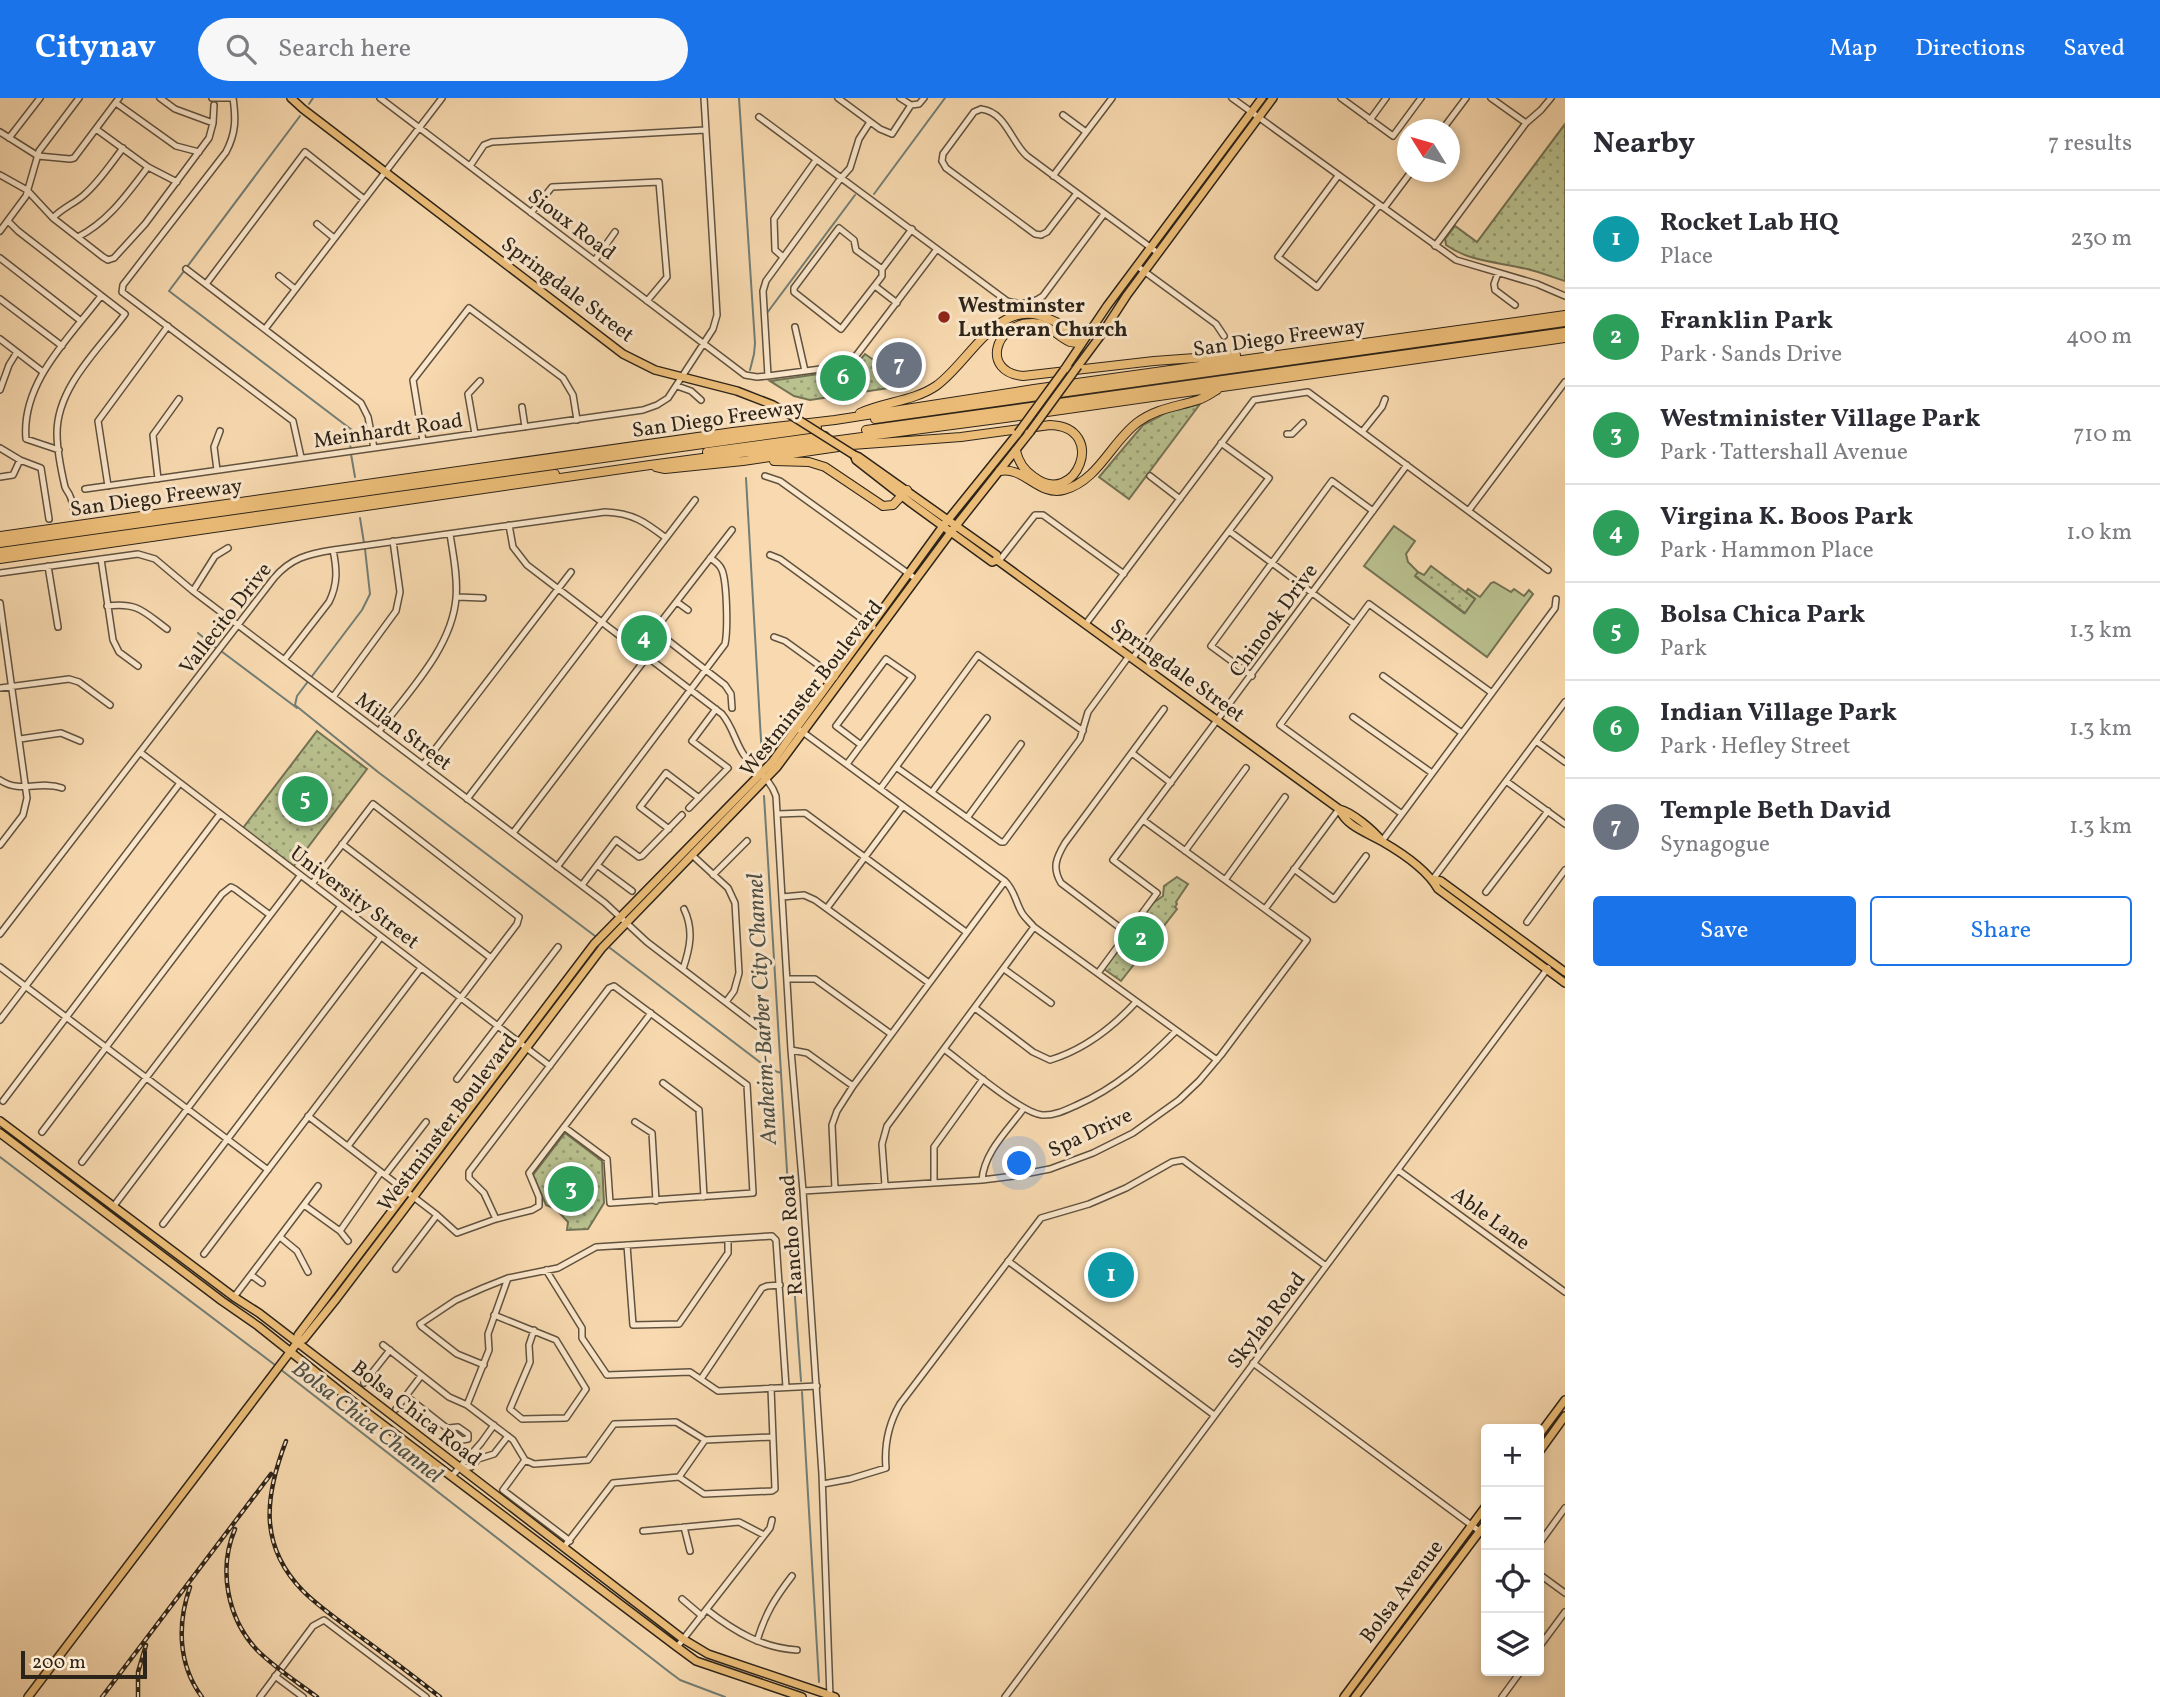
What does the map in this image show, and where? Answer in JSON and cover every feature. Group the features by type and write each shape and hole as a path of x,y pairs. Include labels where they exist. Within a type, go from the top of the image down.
{"highway":[{"path":"851,418 876,407 921,394 938,384 992,329 1012,317 1031,313 1043,316 1067,329 1081,343"},
{"name":"San Diego Freeway","path":"0,536 733,432 851,418 1034,389 1565,314"},
{"path":"0,542 1565,322"},
{"path":"1081,343 1069,342 1044,325 1025,323 1002,335 997,346 997,356 1004,371 1023,376 1154,361 1308,350"},
{"path":"0,552 1565,332"},
{"name":"San Diego Freeway","path":"0,559 650,465 1005,418 1565,338"},
{"path":"1000,471 1015,472 1043,489 1066,489 1090,475 1138,422 1156,411 1200,400 1222,386"},
{"path":"650,465 665,469 852,445 961,437 1050,425 1064,426 1071,431 1080,444 1082,457 1072,477 1052,484 1037,480 1023,468 1016,451"},
{"path":"743,461 795,460 815,463 834,472 883,506 893,505 904,493"}],"main road":[{"name":"Springdale Street","path":"291,98 623,354 648,367 745,393 789,414 854,456 953,528 992,562 998,561 1339,809 1342,818 1367,835 1382,841 1433,879 1441,881 1565,972"},
{"name":"Westminster Boulevard","path":"1255,115 1262,98"},
{"name":"Westminster Boulevard","path":"875,629 909,574 1018,433 1137,266 1154,250 1255,115 1273,98"},
{"name":"Westminster Boulevard","path":"28,1697 290,1352 304,1339 519,1042 594,944 692,855 764,775 953,528 1016,451 1091,350 1144,272 1154,250"},
{"path":"1081,343 1091,350"},
{"name":"Westminster Boulevard","path":"409,1194 526,1048 623,920 764,775"},
{"name":"Springdale Street","path":"1433,879 1438,889 1565,983"},
{"path":"1447,895 1455,892"},
{"name":"Bolsa Chica Road","path":"0,1121 259,1313 458,1468 567,1544 683,1639 708,1654 832,1696"},
{"name":"Bolsa Chica Road","path":"0,1133 696,1661 802,1697"},
{"path":"74,1188 78,1188 104,1207 113,1207 114,1215 136,1232 137,1237"},
{"path":"1544,1428 1565,1399"},
{"path":"1544,1445 1565,1416"},
{"name":"Bolsa Avenue","path":"1344,1697 1481,1513"},
{"name":"Bolsa Avenue","path":"1355,1697 1481,1536"},
{"path":"550,1550 567,1544"},
{"path":"567,1544 562,1555 573,1563 573,1567"}],"street":[{"path":"9,138 40,98"},
{"path":"0,231 19,206 27,190 43,145 79,98"},
{"path":"160,98 175,109 214,123"},
{"path":"0,176 27,190 53,218 108,260 114,258 145,224 209,138 214,123 213,102 233,98 236,118 233,138 226,152 123,285 122,292 293,421 301,457"},
{"name":"Sioux Road","path":"380,98 745,375 768,376"},
{"path":"265,329 442,98"},
{"name":"Meinhardt Road","path":"85,489 577,420 643,410 657,405 668,398 677,386 713,329 717,315 704,98"},
{"path":"838,98 870,122 892,134 911,106 919,104 924,98"},
{"path":"900,98 911,106"},
{"path":"1053,176 1112,98"},
{"path":"1232,98 1435,246 1461,262 1537,284 1565,296"},
{"path":"1341,98 1349,100 1370,120 1393,136 1421,98"},
{"path":"1370,120 1386,98"},
{"path":"1451,119 1466,98"},
{"path":"1491,98 1525,123"},
{"path":"1435,246 1525,123 1551,98"},
{"path":"0,132 38,156 74,158 118,100 176,146 199,152"},
{"path":"1077,193 1042,239 946,168 942,161 943,154 980,106 1009,128 1023,153 1154,250"},
{"path":"1063,115 1086,132"},
{"path":"758,117 1007,301 1018,304 1043,296 1104,214"},
{"path":"870,122 859,139 850,168 766,281 763,291 768,376 843,366 852,362 937,249"},
{"path":"96,129 148,167 177,182"},
{"path":"470,166 489,142 705,130"},
{"path":"53,218 94,186 122,148"},
{"path":"206,284 305,152 364,199"},
{"path":"783,257 775,250 774,219 816,160"},
{"path":"934,162 942,161"},
{"path":"78,237 113,211 148,167"},
{"path":"1338,176 1278,257 1317,288 1402,182"},
{"path":"531,213 552,187 659,182 667,277 646,301"},
{"path":"8,221 125,314 73,381 61,406 57,432 59,450 66,491 70,495 74,512"},
{"path":"317,225 334,238"},
{"path":"882,270 856,250 854,240 839,228 794,288 794,292 841,329 875,286 882,276 882,270 912,229"},
{"path":"595,260 615,232"},
{"path":"0,258 81,321"},
{"path":"1137,266 1216,324 1224,336"},
{"path":"186,269 361,403 369,417 374,448"},
{"path":"1498,273 1495,290 1515,305"},
{"path":"279,276 296,289"},
{"path":"875,286 897,303"},
{"path":"59,450 28,441 25,436 26,415 32,393 43,372 101,296"},
{"path":"0,299 62,346"},
{"path":"423,441 414,380 469,308 563,378 573,396 577,420"},
{"path":"108,486 98,421 168,326"},
{"path":"795,327 805,371"},
{"path":"0,339 43,372"},
{"path":"0,390 17,352"},
{"path":"475,434 468,394 480,381"},
{"path":"1469,510 1565,382"},
{"path":"677,386 691,391 701,400"},
{"path":"1085,625 1254,400 1308,392 1548,570"},
{"path":"158,479 153,435 178,399"},
{"path":"1362,432 1382,407 1385,399"},
{"path":"522,407 525,427"},
{"path":"1287,433 1292,434 1303,423"},
{"path":"217,470 214,447 220,431"},
{"path":"896,767 1003,842 1080,739 1087,712 1269,478 1221,443"},
{"path":"0,448 41,468 49,519"},
{"path":"0,477 13,475 20,460"},
{"name":"Chinook Drive","path":"1127,933 1157,893 1113,860 1407,465"},
{"path":"765,476 780,481 916,579"},
{"path":"1150,476 1180,499"},
{"path":"1252,676 1211,646 1332,481 1373,511"},
{"path":"467,799 695,500"},
{"name":"Vallecito Drive","path":"0,934 283,568 299,557 393,541 605,512 630,515 666,538"},
{"path":"998,561 1035,515 1043,515 1124,573"},
{"path":"509,525 513,547 519,557 716,709 730,724 742,752 764,775"},
{"path":"732,530 657,630 725,685 731,694 732,708"},
{"path":"1228,531 1354,624"},
{"path":"379,732 443,644 457,597 450,534"},
{"path":"333,697 396,611 400,592 393,541"},
{"path":"193,591 215,556 228,548"},
{"path":"284,660 334,591 336,568 333,550"},
{"name":"Milan Street","path":"0,573 138,554 155,559 193,591 582,886 682,969 757,1026"},
{"path":"770,555 780,559 875,629"},
{"path":"557,867 725,644 727,635 721,567 710,558"},
{"path":"101,559 113,640 119,652 138,666"},
{"path":"48,566 58,627"},
{"path":"423,765 570,572"},
{"path":"457,597 483,598"},
{"path":"1382,841 1555,608 1556,599"},
{"path":"677,602 688,610"},
{"path":"0,603 27,797 23,815 0,846"},
{"path":"1402,814 1280,725 1354,624 1369,604 1492,693"},
{"path":"107,606 132,605 167,629"},
{"path":"774,637 785,641 837,679"},
{"path":"880,789 978,655 1083,731"},
{"path":"513,833 647,657"},
{"path":"847,764 861,746 912,677 887,659 836,726 861,746"},
{"path":"1383,676 1462,733"},
{"path":"0,688 69,678 79,682 110,705"},
{"path":"1433,879 1565,702"},
{"path":"688,808 728,768 692,741 716,709"},
{"path":"1098,973 1127,933 1060,883 1055,866 1057,856 1164,709"},
{"path":"1353,717 1432,773"},
{"path":"932,792 987,718"},
{"path":"800,730 1005,881 1017,897 1022,914 1034,927 1217,1060"},
{"path":"20,739 61,733 80,741"},
{"path":"1536,741 1565,762"},
{"path":"967,818 1021,744"},
{"name":"University Street","path":"141,753 550,1066"},
{"path":"1132,753 1171,783"},
{"path":"1185,851 1246,768"},
{"path":"668,829 640,807 666,773 699,798"},
{"name":"Rancho Road","path":"764,775 772,783 778,814 791,1050 817,1385 832,1696"},
{"path":"0,780 13,787 47,784 62,788"},
{"path":"1506,781 1565,824"},
{"path":"0,1020 180,783"},
{"path":"1225,880 1285,797"},
{"path":"312,884 373,804 519,917 517,924 348,1146"},
{"path":"827,908 903,806"},
{"path":"1143,820 1265,909 1339,809"},
{"path":"1486,892 1548,811"},
{"path":"778,814 805,813 966,932"},
{"path":"3,1101 220,814"},
{"path":"582,886 616,840 639,857 682,815"},
{"path":"713,875 747,841"},
{"path":"342,844 491,958"},
{"path":"692,855 728,888 735,903 739,974 734,991 726,1002"},
{"path":"1294,869 1334,899 1366,856"},
{"path":"597,865 632,891"},
{"path":"1527,922 1565,870"},
{"path":"82,1163 300,876"},
{"path":"835,1189 832,1125 837,1111 1005,881"},
{"path":"42,1132 222,894 231,887 270,915"},
{"path":"782,897 804,895 827,908 929,983"},
{"path":"113,1207 341,906"},
{"path":"682,969 691,940 684,909"},
{"name":"Spa Drive","path":"803,1191 982,1180 1050,1169 1093,1153 1133,1133 1179,1100 1217,1060 1307,940 1265,909"},
{"path":"884,1185 882,1144 885,1131 1034,927"},
{"path":"163,1224 380,937"},
{"path":"457,1079 558,947"},
{"name":"Skylab Road","path":"1005,1697 1552,962"},
{"path":"0,967 268,1170"},
{"path":"204,1254 421,968"},
{"path":"1004,969 1051,1003"},
{"path":"787,979 815,979 891,1034"},
{"path":"496,1219 484,1193 468,1176 469,1172 609,988 614,986 747,1085 753,1193 610,1203 607,1159 564,1127"},
{"path":"975,1009 1033,1052 1050,1060 1085,1044 1120,1019 1136,1002"},
{"path":"308,1116 457,1233 539,1206 539,1197 528,1174 651,1013"},
{"path":"944,1049 1024,1108 1041,1115 1059,1113 1099,1095 1143,1064 1176,1031"},
{"path":"791,1050 807,1053 853,1086"},
{"path":"934,1182 934,1147 983,1079"},
{"path":"663,1083 699,1110 704,1197"},
{"path":"982,1180 987,1158 1024,1108"},
{"path":"341,1231 426,1122"},
{"path":"635,1122 652,1133 656,1200"},
{"path":"823,1483 850,1479 886,1468 886,1441 900,1404 1041,1218 1107,1197 1172,1162 1181,1160 1326,1266"},
{"name":"Able Lane","path":"1398,1170 1565,1292"},
{"path":"234,1297 318,1186"},
{"path":"304,1205 341,1231 348,1241"},
{"path":"396,1269 437,1215"},
{"path":"280,1237 297,1251 308,1272"},
{"path":"484,1365 457,1354 420,1325 456,1300 508,1278 558,1268 596,1247 775,1238 786,1387"},
{"path":"627,1245 633,1325 680,1324 728,1253 728,1239"},
{"path":"1007,1261 1213,1418"},
{"path":"546,1270 582,1328 582,1338 607,1375 690,1372 718,1391 817,1385"},
{"path":"251,1275 262,1283"},
{"path":"467,1405 489,1350 488,1334 508,1278"},
{"path":"701,1379 762,1288 780,1285"},
{"path":"494,1315 534,1330 556,1340 586,1389 566,1418 522,1419 510,1409 530,1362 529,1345 534,1330"},
{"path":"383,1345 449,1397 467,1405 508,1436 525,1460 534,1464 588,1460 614,1424 676,1422 705,1440 772,1437"},
{"path":"364,1383 390,1350"},
{"path":"1253,1363 1481,1532"},
{"path":"396,1409 421,1376"},
{"path":"525,1460 503,1489 567,1544 613,1483 679,1477 704,1494 772,1491 775,1489 771,1388"},
{"path":"406,1396 449,1428"},
{"path":"452,1476 494,1425"},
{"path":"458,1468 471,1467 478,1459 494,1454 508,1436"},
{"path":"679,1477 705,1440"},
{"path":"1544,1537 1565,1508"},
{"path":"677,1647 764,1535 772,1520"},
{"path":"643,1531 739,1522 764,1535"},
{"path":"684,1527 690,1552"},
{"path":"757,1641 764,1618 792,1576"},
{"path":"1544,1578 1565,1593"},
{"path":"682,1600 702,1616"},
{"path":"707,1610 741,1635 783,1649 797,1650"},
{"path":"1544,1640 1565,1612"},
{"path":"260,1697 320,1620 327,1622 426,1697"},
{"path":"275,1676 303,1697"},
{"path":"1502,1697 1517,1676"}],"green space":[{"path":"1565,124 1565,281 1532,270 1465,255 1446,245 1445,239 1455,226 1477,242"},
{"path":"865,354 909,385 810,400 794,396 770,381 846,370 856,365"},
{"path":"1200,404 1129,499 1099,477 1143,425 1167,412"},
{"path":"1394,526 1415,541 1406,554 1408,562 1418,572 1416,577 1464,613 1475,599 1466,592 1468,589 1480,597 1494,582 1511,592 1514,589 1524,596 1529,590 1533,594 1487,657 1364,566"},
{"path":"1431,566 1475,599 1465,613 1415,576 1418,572 1424,575"},
{"path":"639,620 664,643 654,656 628,635"},
{"path":"317,731 367,769 293,867 243,828"},
{"path":"1177,877 1188,884 1176,902 1177,909 1121,981 1104,969 1153,903 1163,896 1164,886"},
{"path":"565,1133 602,1161 604,1203 588,1229 567,1230 568,1222 556,1209 546,1205 533,1175"}],"waterway":[{"path":"309,104 313,98"},
{"name":"Anaheim-Barber City Channel","path":"739,98 755,343 750,370"},
{"path":"874,194 945,98"},
{"path":"300,116 169,291 352,430 349,441 351,449"},
{"path":"767,313 855,195"},
{"path":"742,410 742,417"},
{"path":"351,454 355,477"},
{"name":"Anaheim-Barber City Channel","path":"746,478 762,758"},
{"path":"360,518 364,543"},
{"path":"365,549 370,594 362,610 297,696 295,705 378,772 595,936"},
{"path":"198,633 216,648"},
{"path":"221,651 297,708"},
{"name":"Anaheim-Barber City Channel","path":"764,796 790,1220"},
{"path":"610,948 769,1069 781,1073"},
{"name":"Bolsa Chica Channel","path":"0,1157 275,1365"},
{"name":"Anaheim-Barber City Channel","path":"790,1228 801,1381"},
{"name":"Bolsa Chica Channel","path":"280,1369 680,1680 725,1697"},
{"name":"Anaheim-Barber City Channel","path":"802,1392 819,1682"}],"railway":[{"path":"286,1441 273,1481 270,1519 272,1538 288,1574 321,1607 440,1697"},
{"path":"102,1697 271,1474"},
{"path":"235,1529 227,1560 227,1576 232,1608 239,1623 264,1657 317,1697"},
{"path":"190,1587 183,1615 182,1644 188,1672 202,1697"},
{"path":"138,1697 138,1672 146,1645"}],"place":[{"name":"Westminster Lutheran Church","path":"944,317"},
{"name":"Temple Beth David","path":"899,365"},
{"name":"Indian Village Park","path":"843,378"},
{"name":"Virgina K. Boos Park","path":"644,638"},
{"name":"Bolsa Chica Park","path":"305,799"},
{"name":"Franklin Park","path":"1141,939"},
{"name":"Westminister Village Park","path":"571,1189"},
{"name":"Rocket Lab HQ","path":"1111,1275"}]}
